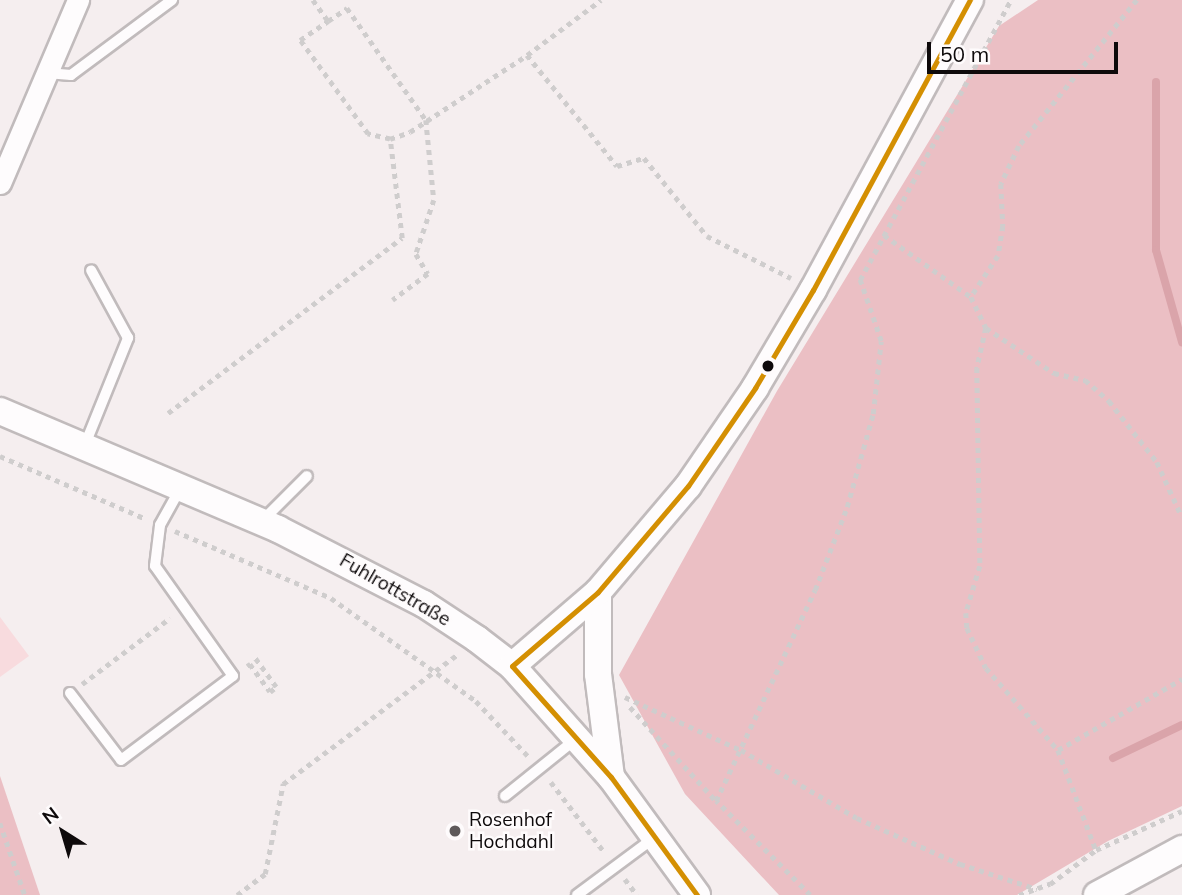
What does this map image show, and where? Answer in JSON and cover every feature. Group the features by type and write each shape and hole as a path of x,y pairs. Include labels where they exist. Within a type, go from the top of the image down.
{"street":[{"path":"0,183 78,0"},
{"path":"512,666 598,592 688,486 755,388 813,290 970,0"},
{"name":"Fuhlrottstraße","path":"0,411 261,522 364,571 477,639 512,666 611,777 697,895"},
{"path":"598,592 600,683 611,777"},
{"path":"1097,895 1182,849"}],"lane":[{"path":"47,73 71,75 172,0"},
{"path":"84,447 128,338 91,270"},
{"path":"261,522 307,476"},
{"path":"70,693 121,760 233,676 155,566 160,525 180,489"},
{"path":"505,796 576,739"},
{"path":"578,895 655,837"}],"path":[{"path":"313,0 328,21"},
{"path":"393,300 428,274 416,254 434,200 426,120 347,8 300,40 368,134 390,139 426,120 527,55 601,0"},
{"path":"716,802 815,590 847,507 873,414 881,341 860,280 1011,0"},
{"path":"971,297 998,256 1003,226 1001,184 1019,146 1137,0"},
{"path":"527,55 617,166 644,159 707,236 813,290"},
{"path":"168,413 402,238 390,139"},
{"path":"884,235 971,297 986,328 1055,373 1085,380 1097,388 1143,440 1182,517"},
{"path":"986,328 977,368 980,566 966,613 967,628 986,668 1058,750 1096,850"},
{"path":"0,456 331,598 477,701 541,769 637,895"},
{"path":"70,693 184,608"},
{"path":"237,895 265,874 283,784 436,673 477,639"},
{"path":"233,676 250,664 270,692 276,687 254,657"},
{"path":"1058,750 1182,679"},
{"path":"600,683 629,700 741,750 857,818 960,864 1037,889"},
{"path":"629,700 630,711 716,802 810,895"},
{"path":"1019,895 1037,889 1096,850 1182,811"},
{"path":"0,823 25,895"}],"shaded area":[{"path":"1038,0 1182,0 1182,806 1108,841 1017,895 779,895 685,794 619,675 777,391 999,26"},
{"path":"0,617 29,656 0,677"},
{"path":"0,776 40,895 0,895"}],"waterway":[{"path":"1156,82 1156,250 1182,342"},
{"path":"1113,758 1182,725"}],"transit line":[{"path":"512,666 598,592 688,486 755,388 813,290 970,0"},
{"path":"512,666 611,777 697,895"}],"place":[{"name":"Rosenhof Hochdahl","path":"455,831"}]}
